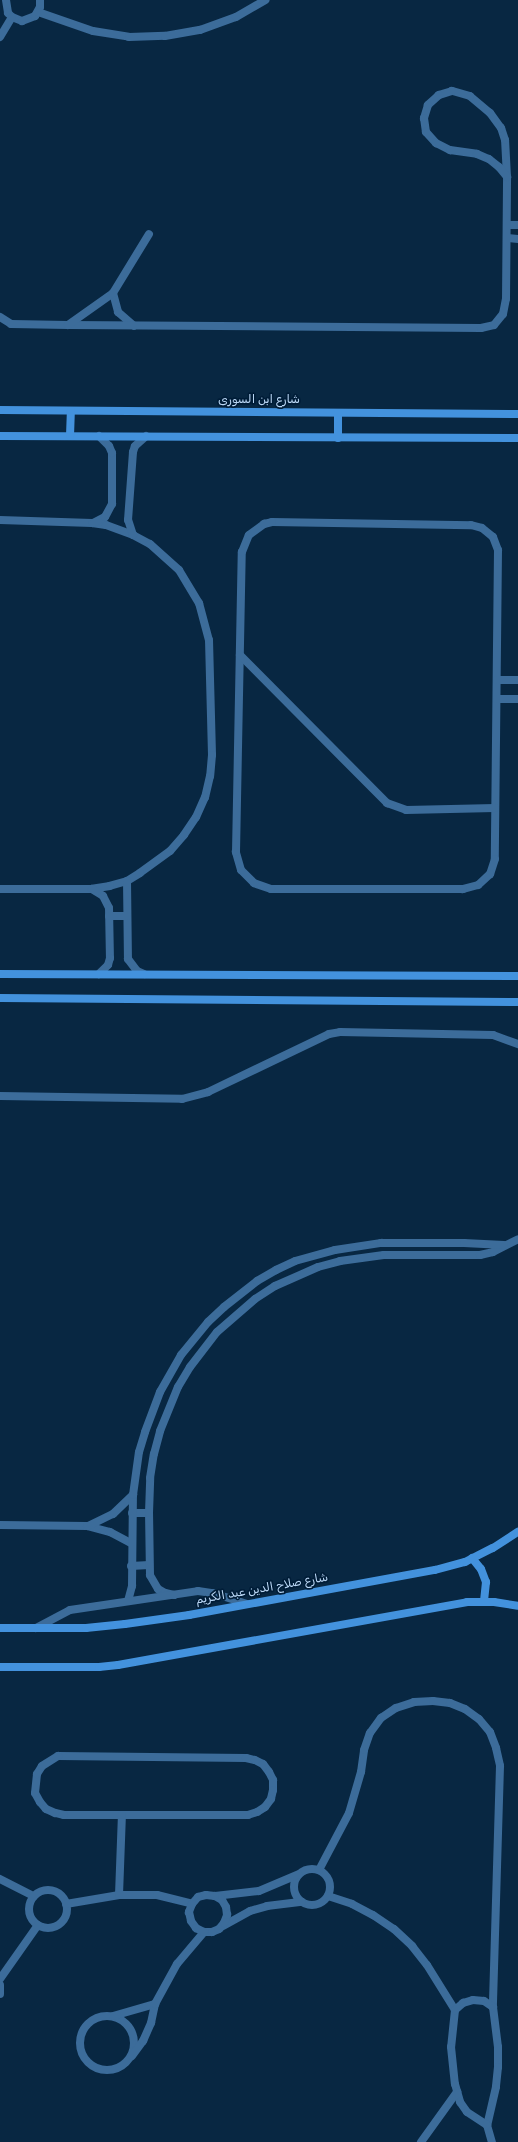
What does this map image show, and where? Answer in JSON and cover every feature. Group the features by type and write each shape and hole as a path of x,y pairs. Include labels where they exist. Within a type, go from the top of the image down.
{"street":[{"path":"6,0 6,7 12,17 27,21 36,16 40,0"},
{"path":"38,12 93,31 129,37 165,36 200,30 236,17 266,0"},
{"path":"0,36 12,17"},
{"path":"0,326 11,324 481,328 494,325 503,314 506,299 507,177 505,140 501,128 490,113 470,96 462,92 452,91 439,95 428,104 424,118 426,132 436,143 450,150 477,154 489,159 499,167 507,177"},
{"path":"507,225 518,225"},
{"path":"68,325 113,293 149,234"},
{"path":"507,238 518,238"},
{"path":"113,293 118,312 134,326"},
{"path":"0,317 11,324"},
{"name":"شارع ابن السورى","path":"0,410 518,414"},
{"path":"70,436 71,411"},
{"path":"338,413 338,438"},
{"path":"0,436 518,438"},
{"path":"92,523 105,517 112,504 112,453 109,446 99,436"},
{"path":"132,534 128,520 132,452 135,446 146,436"},
{"path":"0,520 92,523 119,529 150,544 174,565 190,586 199,603 209,640 212,755 210,776 196,817 184,835 170,851 128,881 92,889 0,889"},
{"path":"272,522 476,526 488,532 493,537 498,550 497,680 493,866 485,880 471,888 271,889 254,883 241,870 236,852 242,552 246,539 256,528 272,522"},
{"path":"240,655 387,803 406,810 495,808"},
{"path":"497,680 518,680"},
{"path":"497,699 518,699"},
{"path":"128,881 128,959 137,971 144,974"},
{"path":"92,889 103,896 107,902 109,916 110,958 104,970 99,974"},
{"path":"109,916 127,916"},
{"path":"0,974 518,976"},
{"path":"0,998 518,1002"},
{"path":"0,1096 182,1099 208,1092 329,1034 340,1032 493,1035 518,1044"},
{"path":"174,1595 165,1593 158,1589 150,1575 149,1565 150,1478 160,1431 178,1387 203,1348 236,1313 275,1286 318,1267 340,1261 384,1255 480,1255 493,1252 518,1238"},
{"path":"128,1601 132,1586 131,1543 133,1495 139,1452 151,1412 170,1373 194,1338 224,1307 258,1281 295,1261 335,1250 381,1243 458,1243 504,1245"},
{"path":"335,1250 340,1261"},
{"path":"87,1526 113,1514 133,1495"},
{"path":"132,1513 149,1513"},
{"path":"0,1525 87,1526 110,1532 131,1543"},
{"name":"شارع صلاح الدين عبد الكريم","path":"0,1628 86,1628 125,1624 435,1570 472,1558 493,1548 518,1532"},
{"path":"472,1558 484,1575 486,1588 484,1602"},
{"path":"131,1566 149,1565"},
{"path":"36,1628 70,1610 206,1591 246,1604"},
{"path":"0,1667 99,1667 118,1665 467,1602 484,1602 518,1606"},
{"path":"319,1870 349,1813 361,1772 364,1750 370,1733 381,1718 396,1708 414,1702 432,1701 450,1703 466,1709 479,1719 490,1732 496,1748 500,1766 493,2007 497,2040 498,2067 495,2093 487,2125 492,2142"},
{"path":"58,1756 246,1758 263,1764 273,1780 271,1799 258,1812 248,1815 122,1815 54,1814 40,1802 36,1793 37,1774 42,1766 58,1756"},
{"path":"119,1895 122,1815"},
{"path":"215,1896 259,1891 312,1869 319,1870 325,1875 329,1881 330,1888 328,1896 320,1903 314,1905 302,1902 284,1903 250,1911 219,1929 212,1932 204,1932 196,1928 191,1921 189,1912 192,1904 198,1897 206,1894 215,1896 222,1900 226,1907 227,1915 224,1923 219,1929"},
{"path":"300,1874 295,1881 294,1888 296,1896 302,1902"},
{"path":"0,1879 34,1896"},
{"path":"45,1890 58,1893 66,1904 66,1917 57,1926 44,1928 33,1921 29,1908 34,1896 45,1890"},
{"path":"66,1904 119,1895 157,1895 192,1904"},
{"path":"328,1896 357,1907 394,1929 412,1946 427,1965 455,2010 451,2047 457,2092 460,2102 467,2112 487,2125"},
{"path":"0,1979 38,1925"},
{"path":"155,2004 113,2016 100,2016 89,2022 81,2033 80,2046 84,2058 93,2067 105,2070 118,2068 126,2063 149,2029 155,2004 177,1964 204,1932"},
{"path":"0,1985 0,1994"},
{"path":"455,2010 463,2003 473,2000 484,2001 493,2007"},
{"path":"113,2016 124,2021 132,2031 135,2044 132,2056"},
{"path":"420,2142 457,2092"}]}
